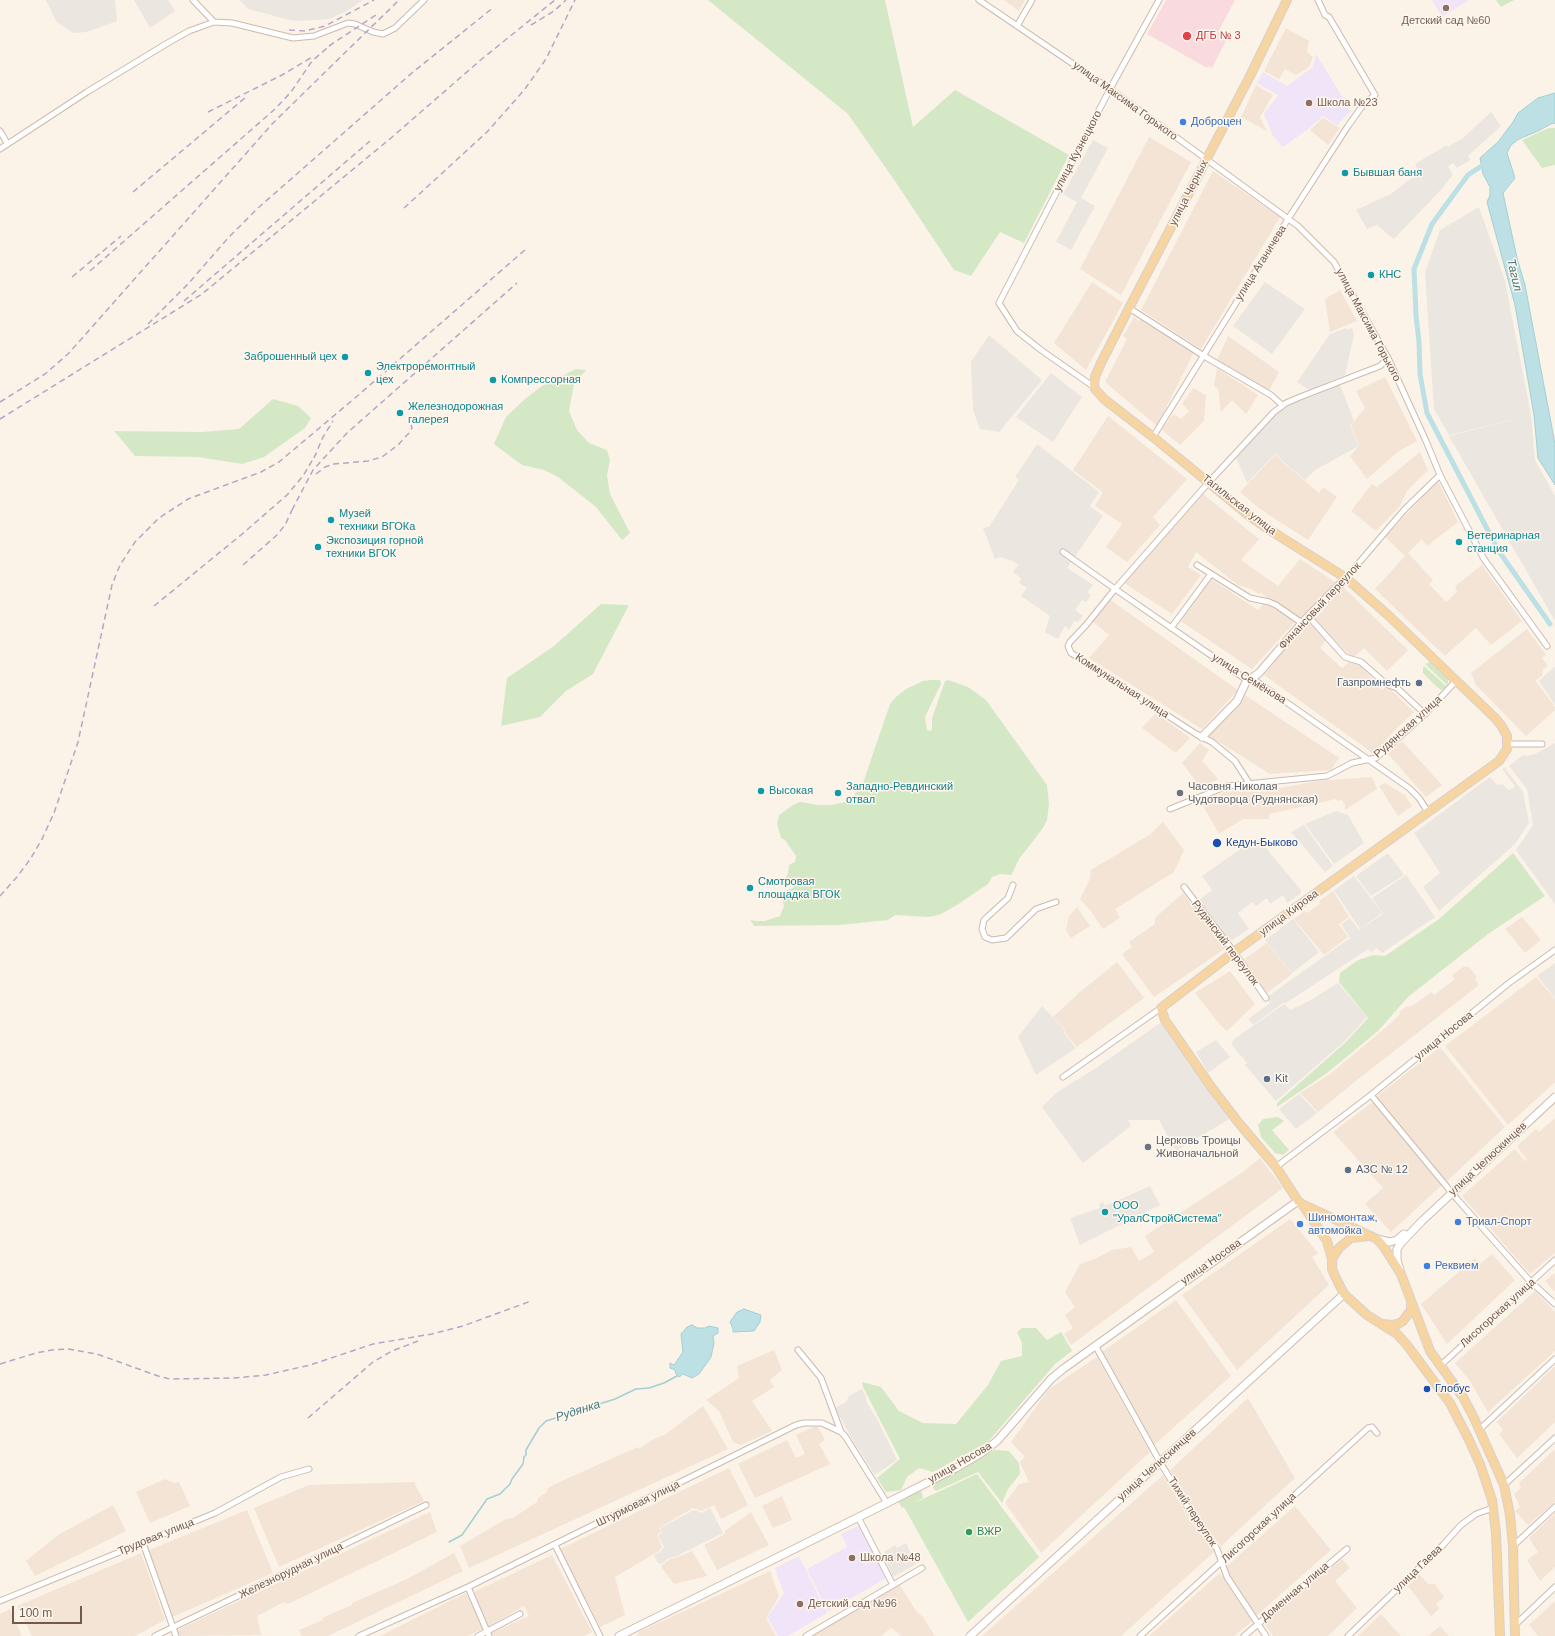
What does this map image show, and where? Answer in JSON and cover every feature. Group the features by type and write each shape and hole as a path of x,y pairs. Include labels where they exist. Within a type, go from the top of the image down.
{"main road":[{"name":"улица Черных","path":"1094,387 1095,377 1101,363 1251,74 1287,0"},
{"name":"Тагильская улица","path":"1094,387 1104,399 1154,437 1268,529 1346,578 1388,615 1501,725 1508,744"},
{"name":"улица Кирова","path":"1161,1008 1234,952 1499,761 1505,754 1508,744"},
{"path":"1161,1008 1165,1020 1212,1088 1276,1167 1300,1202 1327,1241 1332,1259 1334,1276 1344,1294 1367,1315 1397,1334 1407,1345 1450,1403 1480,1464 1489,1490 1493,1508 1496,1533 1500,1635 1515,1635 1513,1546 1510,1516 1504,1485 1463,1397 1430,1351 1401,1274 1384,1247 1377,1239 1300,1202"},
{"path":"1332,1259 1338,1248 1346,1240 1357,1236 1369,1236"},
{"path":"1380,1324 1392,1326 1403,1321 1410,1310 1411,1302"}],"street":[{"path":"193,0 214,22"},
{"path":"0,149 7,143 166,44 189,31 214,22 232,23 293,38 314,36 348,23 383,34 396,28 424,0"},
{"name":"улица Максима Горького","path":"979,0 1110,89 1298,226 1334,262 1388,358 1440,475 1484,559 1547,646"},
{"path":"1017,26 1032,0"},
{"name":"улица Кузнецкого","path":"999,303 1110,89 1159,0"},
{"name":"улица Аганичева","path":"1154,437 1288,219 1359,110 1376,95 1328,17 1325,15 1318,0"},
{"path":"0,131 7,143"},
{"name":"Тагильская улица","path":"999,303 1017,331 1041,350 1094,387"},
{"path":"1129,308 1204,356 1271,395 1282,405"},
{"path":"1115,589 1253,433 1282,405 1304,395 1367,372 1380,366 1388,358"},
{"name":"Финансовый переулок","path":"1202,737 1237,701 1246,682 1259,673 1302,623 1346,578 1404,510 1440,475"},
{"name":"улица Семёнова","path":"1063,552 1244,678 1256,681 1409,788 1419,798 1428,812"},
{"path":"1197,565 1250,598 1269,602 1302,623"},
{"path":"1171,628 1211,574"},
{"name":"Коммунальная улица","path":"1115,589 1070,642 1068,646 1069,651 1202,737"},
{"path":"1309,617 1345,657 1361,662 1386,684 1397,688 1425,714"},
{"name":"Рудянская улица","path":"1170,809 1228,786 1327,776 1352,763 1368,760 1378,756 1425,714 1456,680"},
{"path":"1202,737 1212,742 1235,762 1249,783"},
{"path":"1508,744 1542,744"},
{"path":"1013,885 1008,898 988,915 982,923 982,933 985,937 992,940 1006,938 1036,909 1056,902"},
{"name":"Рудянский переулок","path":"1184,887 1234,952 1266,998"},
{"name":"улица Носова","path":"1276,1167 1371,1095 1555,950"},
{"name":"улица Кирова","path":"1064,1077 1161,1008"},
{"path":"1371,1095 1452,1192 1533,1282 1555,1304"},
{"name":"улица Челюскинцев","path":"1401,1274 1397,1260 1397,1249 1401,1243 1452,1192 1555,1097"},
{"name":"улица Носова","path":"619,1636 956,1468 991,1446 1051,1379 1095,1345 1300,1202"},
{"name":"улица Челюскинцев","path":"1377,1239 1390,1242 1397,1240 1422,1221"},
{"name":"Лисогорская улица","path":"1440,1366 1533,1282 1555,1260"},
{"name":"улица Челюскинцев","path":"970,1636 1344,1294"},
{"name":"Тихий переулок","path":"1095,1345 1160,1462 1191,1513 1217,1549 1223,1562 1227,1577 1266,1636"},
{"path":"798,1350 821,1378 841,1432"},
{"path":"1479,1430 1555,1359"},
{"name":"Штурмовая улица","path":"359,1636 468,1588 796,1425 804,1423 822,1423 841,1432 845,1436 886,1503"},
{"name":"Лисогорская улица","path":"1140,1636 1223,1562 1368,1428 1372,1427 1377,1433"},
{"path":"1504,1485 1555,1438"},
{"name":"Трудовая улица","path":"0,1601 223,1509 281,1477 309,1469"},
{"name":"Железнорудная улица","path":"155,1636 426,1505"},
{"path":"1513,1546 1555,1507"},
{"name":"улица Гаева","path":"1348,1636 1443,1545 1461,1525 1476,1514 1493,1508"},
{"path":"858,1517 893,1585"},
{"path":"143,1543 176,1636"},
{"path":"555,1545 600,1636"},
{"name":"Доменная улица","path":"1244,1636 1347,1549"},
{"path":"806,1636 922,1568"},
{"path":"1515,1625 1555,1587"},
{"path":"468,1588 488,1634"},
{"path":"478,1636 488,1634 520,1614"}],"shaded area":[{"path":"46,0 115,0 117,21 87,32 73,33 56,21"},
{"path":"134,0 168,0 175,11 150,28"},
{"path":"239,0 363,0 347,11 329,19 300,21 289,20 249,9"},
{"path":"1004,0 1025,0 1019,11"},
{"name":"ДГБ № 3","path":"1166,0 1235,0 1218,32 1228,37 1212,68 1208,66 1207,68 1147,34"},
{"name":"Детский сад №60","path":"1432,0 1469,0 1442,17"},
{"path":"1286,28 1309,41 1307,52 1313,57 1309,67 1296,75 1285,69 1279,79 1264,71"},
{"name":"Школа №23","path":"1316,54 1351,111 1337,125 1323,116 1307,130 1283,147 1273,136 1264,114 1278,95 1257,83 1263,72 1287,86 1313,67"},
{"path":"1256,85 1273,95 1260,117 1267,131 1241,117"},
{"path":"1491,112 1501,126 1468,156 1470,160 1457,168 1453,163 1448,166 1453,175 1394,239 1377,225 1367,229 1356,210 1391,194 1419,172 1415,164 1447,145 1448,147 1463,138"},
{"path":"1323,118 1340,128 1328,145 1310,130"},
{"path":"1149,137 1191,162 1121,295 1080,269"},
{"path":"1093,140 1108,148 1081,198 1095,206 1071,250 1056,242 1077,202 1063,194"},
{"path":"1213,171 1280,217 1201,349 1141,310"},
{"path":"1479,207 1505,281 1531,415 1449,435 1434,409 1425,272 1440,230"},
{"path":"1092,282 1123,303 1086,370 1054,343"},
{"path":"1265,282 1305,309 1272,354 1233,326"},
{"path":"1340,290 1357,321 1330,332 1325,299"},
{"path":"1134,317 1139,321 1142,318 1194,352 1157,426 1105,382 1127,339 1123,336"},
{"path":"1346,328 1347,330 1352,328 1354,335 1345,375 1309,390 1297,382 1330,334"},
{"path":"989,335 1042,380 999,432 980,429 973,410 971,362"},
{"path":"1228,336 1279,372 1269,391 1217,360"},
{"path":"1217,368 1258,395 1246,414 1232,400 1221,412 1218,389 1214,386"},
{"path":"1051,373 1082,397 1053,442 1016,417"},
{"path":"1385,377 1417,441 1399,451 1367,479 1350,456 1359,446 1351,425 1365,408 1356,391"},
{"path":"1340,385 1354,421 1350,425 1359,446 1315,470 1305,480 1275,454 1247,483 1236,457 1274,416 1284,407"},
{"path":"1193,388 1206,395 1204,421 1180,445 1161,429 1174,414 1181,419 1189,411 1182,404"},
{"path":"1531,415 1535,460 1555,496 1555,621 1449,436"},
{"path":"1108,416 1187,479 1153,517 1160,525 1127,562 1106,547 1122,524 1095,506 1103,492 1073,470"},
{"path":"1037,444 1099,492 1090,506 1103,516 1067,568 1093,585 1087,592 1091,595 1086,602 1082,600 1075,610 1083,616 1078,622 1074,621 1069,630 1065,626 1058,639 1045,632 1050,616 1021,596 1027,588 1019,583 1021,578 1013,572 1018,565 1013,561 1000,557 995,559 983,528 989,527 1019,480 1015,477"},
{"path":"1420,452 1428,470 1407,491 1400,506 1376,531 1351,511 1372,484 1377,487"},
{"path":"1275,455 1319,493 1323,487 1337,497 1308,540 1260,509 1240,492"},
{"path":"1438,481 1458,522 1427,546 1422,539 1408,553 1433,580 1429,584 1446,602 1457,592 1455,586 1482,565 1522,621 1491,645 1476,628 1445,656 1375,589 1405,556 1385,537"},
{"path":"1203,494 1259,539 1241,560 1278,586 1300,559 1335,582 1302,619 1269,600 1261,592 1259,594 1251,589 1238,585 1196,552 1188,567 1201,575 1172,614 1124,583"},
{"path":"1211,579 1258,610 1264,603 1267,605 1268,603 1295,622 1252,669 1179,620"},
{"path":"1343,587 1408,650 1387,671 1364,648 1353,658 1314,620"},
{"path":"1109,599 1238,690 1202,729 1089,658 1109,635 1092,621"},
{"path":"1308,622 1327,639 1320,648 1342,668 1350,661 1356,661 1382,690 1387,686 1414,712 1394,731 1374,754 1264,675"},
{"path":"1527,629 1546,655 1542,658 1548,666 1543,669 1542,676 1535,680 1555,707 1555,710 1526,736 1476,685 1471,673"},
{"path":"1555,666 1555,705 1539,681"},
{"path":"1245,695 1339,758 1331,770 1270,774 1208,735"},
{"path":"1156,713 1190,738 1176,753 1142,728"},
{"path":"1402,741 1442,785 1426,797 1388,754"},
{"path":"1200,743 1209,750 1202,761 1218,779 1201,788 1182,763"},
{"path":"1555,743 1555,904 1516,850 1533,825 1527,789 1509,766 1523,755 1526,756 1535,754"},
{"path":"1504,767 1523,792 1529,823 1515,844 1439,911 1423,887 1440,873 1414,833 1490,777 1497,785 1503,784 1510,790 1515,786 1502,769"},
{"path":"1372,777 1377,789 1345,810 1345,805 1342,800 1337,801 1336,799 1269,814 1269,819 1243,819 1219,834 1203,806 1225,791 1259,792 1317,781"},
{"path":"1385,783 1405,795 1412,806 1398,816 1379,786"},
{"path":"1336,811 1348,815 1364,843 1334,864 1305,824"},
{"path":"1163,822 1184,850 1174,872 1115,909 1120,918 1103,929 1090,910 1080,899 1090,879 1091,870 1149,835"},
{"path":"1304,825 1333,866 1325,872 1291,832"},
{"path":"1256,838 1265,844 1269,852 1301,890 1301,893 1287,903 1283,895 1270,904 1267,898 1256,906 1252,902 1238,913 1249,929 1229,942 1199,900 1212,890 1202,876"},
{"path":"1388,853 1404,875 1371,896 1356,876"},
{"path":"1406,875 1435,917 1382,953 1377,948 1371,952 1368,949 1286,1003 1283,1003 1253,1025 1248,1019 1270,1003 1267,997 1350,938 1341,924 1350,918 1359,930 1383,914 1372,898"},
{"path":"1354,876 1382,913 1360,929 1334,890"},
{"path":"1333,891 1349,917 1339,924 1348,937 1324,955 1294,919 1304,911 1307,913 1321,903 1319,901"},
{"path":"1183,893 1226,948 1154,997 1122,954 1132,947 1129,942 1155,924 1155,918"},
{"path":"1077,907 1090,926 1071,938 1066,930 1069,916"},
{"path":"1522,917 1541,940 1525,953 1505,929"},
{"path":"1293,919 1319,952 1292,973 1265,940"},
{"path":"1267,943 1292,974 1267,993 1243,960"},
{"path":"1117,962 1144,998 1077,1047 1065,1033 1064,1028 1053,1017 1080,992"},
{"path":"1555,963 1555,998 1537,976"},
{"path":"1463,967 1469,967 1477,977 1475,979 1479,985 1318,1112 1300,1093 1330,1074 1390,1024 1400,1014 1399,1012 1406,1007 1414,1005 1431,992 1434,995 1455,979 1452,975"},
{"path":"1230,971 1255,1004 1227,1031 1221,1026 1195,993"},
{"path":"1536,977 1555,999 1555,1082 1508,1125 1445,1046"},
{"path":"1338,983 1367,1017 1346,1040 1276,1101 1245,1065 1247,1063 1232,1045 1233,1040 1284,1004 1290,1010 1309,1001"},
{"path":"1042,1006 1064,1029 1064,1033 1076,1048 1036,1075 1018,1037"},
{"path":"1163,1021 1229,1119 1176,1151 1159,1120 1128,1120 1131,1126 1083,1163 1042,1107 1056,1093 1096,1068"},
{"path":"1216,1040 1230,1057 1208,1073 1196,1052"},
{"path":"1440,1047 1505,1127 1446,1182 1376,1097"},
{"path":"1299,1094 1317,1113 1296,1129 1279,1109"},
{"path":"1374,1101 1442,1185 1391,1232 1365,1204 1383,1188 1333,1132"},
{"path":"1555,1118 1555,1253 1530,1274 1462,1196 1515,1149 1525,1161 1527,1160 1517,1146 1536,1129 1539,1132"},
{"path":"1260,1158 1283,1188 1071,1345 1064,1334 1073,1328 1065,1315 1075,1307 1065,1292 1080,1264 1097,1258 1112,1250 1131,1247 1139,1261 1154,1252 1145,1236 1243,1172"},
{"path":"1150,1186 1160,1205 1080,1245 1070,1218 1100,1208 1099,1204 1103,1202 1105,1206"},
{"path":"1290,1219 1318,1253 1312,1257 1329,1285 1237,1370 1182,1295"},
{"path":"1492,1254 1515,1280 1447,1344 1421,1304 1475,1258 1480,1264"},
{"path":"1555,1273 1555,1292 1545,1281"},
{"path":"1535,1291 1555,1312 1555,1351 1488,1412 1470,1381 1455,1363"},
{"path":"1176,1300 1231,1376 1154,1445 1102,1352"},
{"path":"774,1350 782,1370 770,1380 774,1387 752,1401 772,1431 741,1445 733,1442 719,1411 706,1400 739,1378 737,1366"},
{"path":"1097,1357 1150,1452 1041,1553 1005,1503 1019,1484 1029,1482 1020,1462 1025,1457 1011,1442 1049,1389"},
{"path":"1555,1366 1555,1422 1517,1458 1499,1434 1503,1430 1497,1422"},
{"path":"862,1389 866,1397 866,1401 877,1419 897,1460 875,1475 853,1441 835,1408 846,1402 849,1396"},
{"path":"1248,1398 1295,1478 1221,1546 1194,1513 1170,1470"},
{"path":"703,1406 728,1449 469,1568 460,1546 506,1519 513,1518 537,1502 538,1498 547,1492 547,1489 555,1484 638,1447 639,1449 654,1439 666,1434"},
{"path":"817,1425 825,1440 819,1444 830,1464 755,1498 738,1464 787,1440 796,1458 805,1454 796,1435"},
{"path":"1555,1449 1555,1502 1528,1525 1515,1511 1520,1507 1514,1494 1521,1488 1519,1483"},
{"path":"729,1468 748,1505 721,1519 714,1505 702,1511 693,1508 659,1528 661,1532 657,1535 662,1547 659,1551 615,1577 625,1615 600,1627 560,1549"},
{"path":"1163,1475 1189,1519 1215,1551 1121,1636 982,1636"},
{"path":"165,1479 175,1483 179,1482 190,1506 150,1523 136,1492"},
{"path":"414,1482 424,1501 279,1567 254,1508 309,1485"},
{"path":"782,1496 792,1520 773,1528 762,1506"},
{"path":"113,1505 126,1531 35,1576 26,1561 58,1535"},
{"path":"1295,1506 1331,1550 1256,1616 1228,1575 1227,1566"},
{"path":"710,1508 723,1533 677,1556 669,1558 661,1564 657,1562 654,1555 660,1552 664,1547 658,1536 662,1533 660,1528 694,1510 702,1513"},
{"path":"247,1510 273,1573 170,1618 149,1550"},
{"path":"430,1512 437,1532 288,1604 284,1602 257,1616 261,1635 180,1636 177,1630"},
{"path":"751,1512 769,1545 717,1570 704,1545 725,1534 725,1531"},
{"path":"1555,1513 1555,1567 1540,1581 1527,1560 1538,1552 1529,1538"},
{"name":"Школа №48","path":"860,1525 886,1578 828,1612 807,1569 847,1547 841,1534"},
{"path":"906,1543 916,1564 893,1577 887,1564 889,1563 884,1552 895,1545 897,1548"},
{"path":"692,1551 707,1576 674,1584 662,1568 662,1565 670,1559"},
{"path":"141,1553 165,1620 135,1636 32,1636 17,1606"},
{"path":"454,1553 463,1571 328,1636 302,1636 299,1630 323,1620 322,1618 352,1605 352,1603 405,1580"},
{"path":"552,1555 592,1632 584,1636 492,1636 491,1633 529,1616 524,1606 488,1627 474,1592"},
{"name":"Детский сад №96","path":"799,1556 827,1613 788,1636 778,1636 767,1617 784,1594 775,1568"},
{"path":"1342,1559 1350,1568 1335,1581 1357,1608 1328,1636 1273,1636 1264,1623"},
{"path":"770,1571 779,1596 766,1618 776,1636 637,1636 639,1632"},
{"path":"1220,1573 1252,1621 1234,1636 1149,1636"},
{"path":"1419,1574 1428,1584 1435,1584 1444,1597 1436,1604 1439,1609 1431,1616 1408,1586"},
{"path":"899,1584 916,1611 923,1617 935,1636 901,1636 891,1628 881,1636 812,1636"},
{"path":"466,1593 484,1628 468,1636 380,1636"},
{"path":"1555,1601 1555,1636 1538,1636 1529,1625"},
{"path":"10,1609 22,1636 0,1636 0,1614"},
{"path":"1381,1614 1401,1636 1358,1636"},
{"path":"1440,1626 1449,1636 1428,1636"}],"green space":[{"path":"708,0 885,0 913,127 955,90 1069,155 1024,243 1000,232 971,276 954,270 848,114"},
{"path":"1496,0 1514,0 1501,7"},
{"path":"1549,128 1555,128 1555,165 1542,168 1522,140"},
{"path":"576,369 586,370 574,384 569,411 577,430 589,443 607,450 610,460 607,475 610,494 630,533 622,540 596,507 558,477 544,470 522,465 494,444 506,417 525,399 542,386"},
{"path":"273,399 298,406 311,418 305,428 264,457 242,464 198,457 135,456 114,431 202,432 239,429"},
{"path":"601,604 629,605 593,674 566,691 540,717 501,726 507,678 554,646"},
{"path":"1430,662 1448,679 1448,686 1425,664"},
{"path":"1424,666 1447,687 1441,690 1436,686 1423,673"},
{"path":"940,680 941,684 925,717 927,730 931,731 932,718 945,681 948,680 968,687 986,700 1047,785 1049,804 1047,820 1043,828 1019,859 1011,875 1000,874 992,877 988,884 957,905 941,914 934,916 895,915 888,920 840,925 754,926 751,920 765,921 780,916 784,906 781,895 785,891 793,888 796,884 793,880 785,884 784,882 788,873 789,865 795,862 796,856 785,840 781,838 777,824 779,815 800,802 818,805 832,805 845,802 852,798 863,783 890,704 906,689 923,681"},
{"path":"1513,853 1545,896 1488,934 1408,997 1378,1031 1327,1073 1277,1107 1277,1103 1347,1041 1368,1018 1339,982 1340,973 1358,960 1374,955 1385,956 1439,919"},
{"path":"1278,1117 1284,1121 1272,1130 1289,1150 1283,1155 1275,1153 1261,1137 1258,1125 1263,1119"},
{"path":"1022,1328 1036,1328 1047,1340 1061,1332 1072,1351 1055,1364 988,1442 933,1472 919,1468 907,1477 901,1490 886,1492 877,1478 900,1459 863,1387 862,1382 881,1387 899,1411 923,1423 956,1424 988,1385 1001,1361 1022,1356 1022,1343 1017,1332"},
{"path":"995,1450 1009,1451 1019,1463 1020,1474 1008,1489 1002,1503 978,1472 936,1491 933,1488 933,1482"},
{"name":"ВЖР","path":"977,1474 1039,1557 968,1622 904,1507 902,1508 898,1501 921,1490 923,1498 914,1503"}],"water":[{"name":"Тагил","path":"1555,93 1555,123 1519,139 1511,145 1507,153 1515,178 1503,193 1517,258 1525,285 1555,444 1555,485 1538,458 1534,415 1515,305 1487,202 1490,195 1490,187 1483,174 1480,158 1498,142 1518,113 1538,98"},
{"path":"744,1309 761,1315 760,1322 754,1331 733,1332 730,1322 737,1312"},
{"path":"692,1325 697,1328 705,1328 709,1326 718,1328 718,1333 713,1336 714,1343 711,1357 699,1374 692,1378 683,1374 679,1377 675,1370 670,1368 670,1363 674,1365 683,1352 681,1334 687,1327"}],"waterway":[{"path":"1486,163 1468,175 1432,224 1414,269 1420,374 1427,413 1498,550 1550,624"},
{"name":"Рудянка","path":"449,1542 462,1535 487,1499 500,1494 510,1484 523,1464 526,1450 539,1428 546,1421 615,1399 636,1389 649,1388 664,1383 677,1376"}],"railway":[{"path":"289,30 305,31 325,26 374,0"},
{"path":"0,402 45,374 68,354 273,123 399,0"},
{"path":"0,419 202,294 391,138 483,58 555,0"},
{"path":"531,25 554,11 566,0"},
{"path":"404,208 487,132 525,89 546,59 575,0"},
{"path":"148,324 188,284 228,238 258,208 413,72 494,7"},
{"path":"329,46 379,13"},
{"path":"90,271 275,109 291,92 312,61 333,43"},
{"path":"208,112 282,75 314,56"},
{"path":"133,192 246,97"},
{"path":"184,301 370,141"},
{"path":"72,277 121,236"},
{"path":"0,896 31,858 54,813 78,742 112,585 120,565 135,542 159,518 188,499 261,472 279,462 526,249"},
{"path":"292,510 313,470 347,433 517,283"},
{"path":"314,458 323,437 333,421"},
{"path":"316,474 325,467 334,464 368,461 382,457 398,445 409,433 412,428 411,425"},
{"path":"154,606 241,535 287,495 303,476 316,454"},
{"path":"243,565 277,535 285,525 294,506"},
{"path":"0,1364 36,1353 68,1349 97,1354 170,1379 235,1378 266,1375 310,1365 373,1344 432,1334 463,1326 531,1301"},
{"path":"308,1418 373,1362 392,1351 418,1341"}],"place":[{"name":"Детский сад №60","path":"1446,8"},
{"name":"ДГБ № 3","path":"1187,36"},
{"name":"Школа №23","path":"1309,103"},
{"name":"Доброцен","path":"1183,122"},
{"name":"Бывшая баня","path":"1345,173"},
{"name":"КНС","path":"1371,275"},
{"name":"Заброшенный цех","path":"345,357"},
{"name":"Электроремонтный цех","path":"368,373"},
{"name":"Компрессорная","path":"493,380"},
{"name":"Железнодорожная галерея","path":"400,413"},
{"name":"Музей техники ВГОКа","path":"331,520"},
{"name":"Ветеринарная станция","path":"1459,542"},
{"name":"Экспозиция горной техники ВГОК","path":"318,547"},
{"name":"Газпромнефть","path":"1419,683"},
{"name":"Высокая","path":"761,791"},
{"name":"Западно-Ревдинский отвал","path":"838,793"},
{"name":"Часовня Николая Чудотворца (Руднянская)","path":"1180,793"},
{"name":"Кедун-Быково","path":"1217,843"},
{"name":"Смотровая площадка ВГОК","path":"750,888"},
{"name":"Kit","path":"1267,1079"},
{"name":"Церковь Троицы Живоначальной","path":"1148,1147"},
{"name":"АЗС № 12","path":"1348,1170"},
{"name":"ООО \"УралСтройСистема\"","path":"1105,1212"},
{"name":"Триал-Спорт","path":"1458,1222"},
{"name":"Шиномонтаж, автомойка","path":"1300,1224"},
{"name":"Реквием","path":"1427,1266"},
{"name":"Глобус","path":"1427,1389"},
{"name":"ВЖР","path":"969,1532"},
{"name":"Школа №48","path":"852,1558"},
{"name":"Детский сад №96","path":"800,1604"}]}
